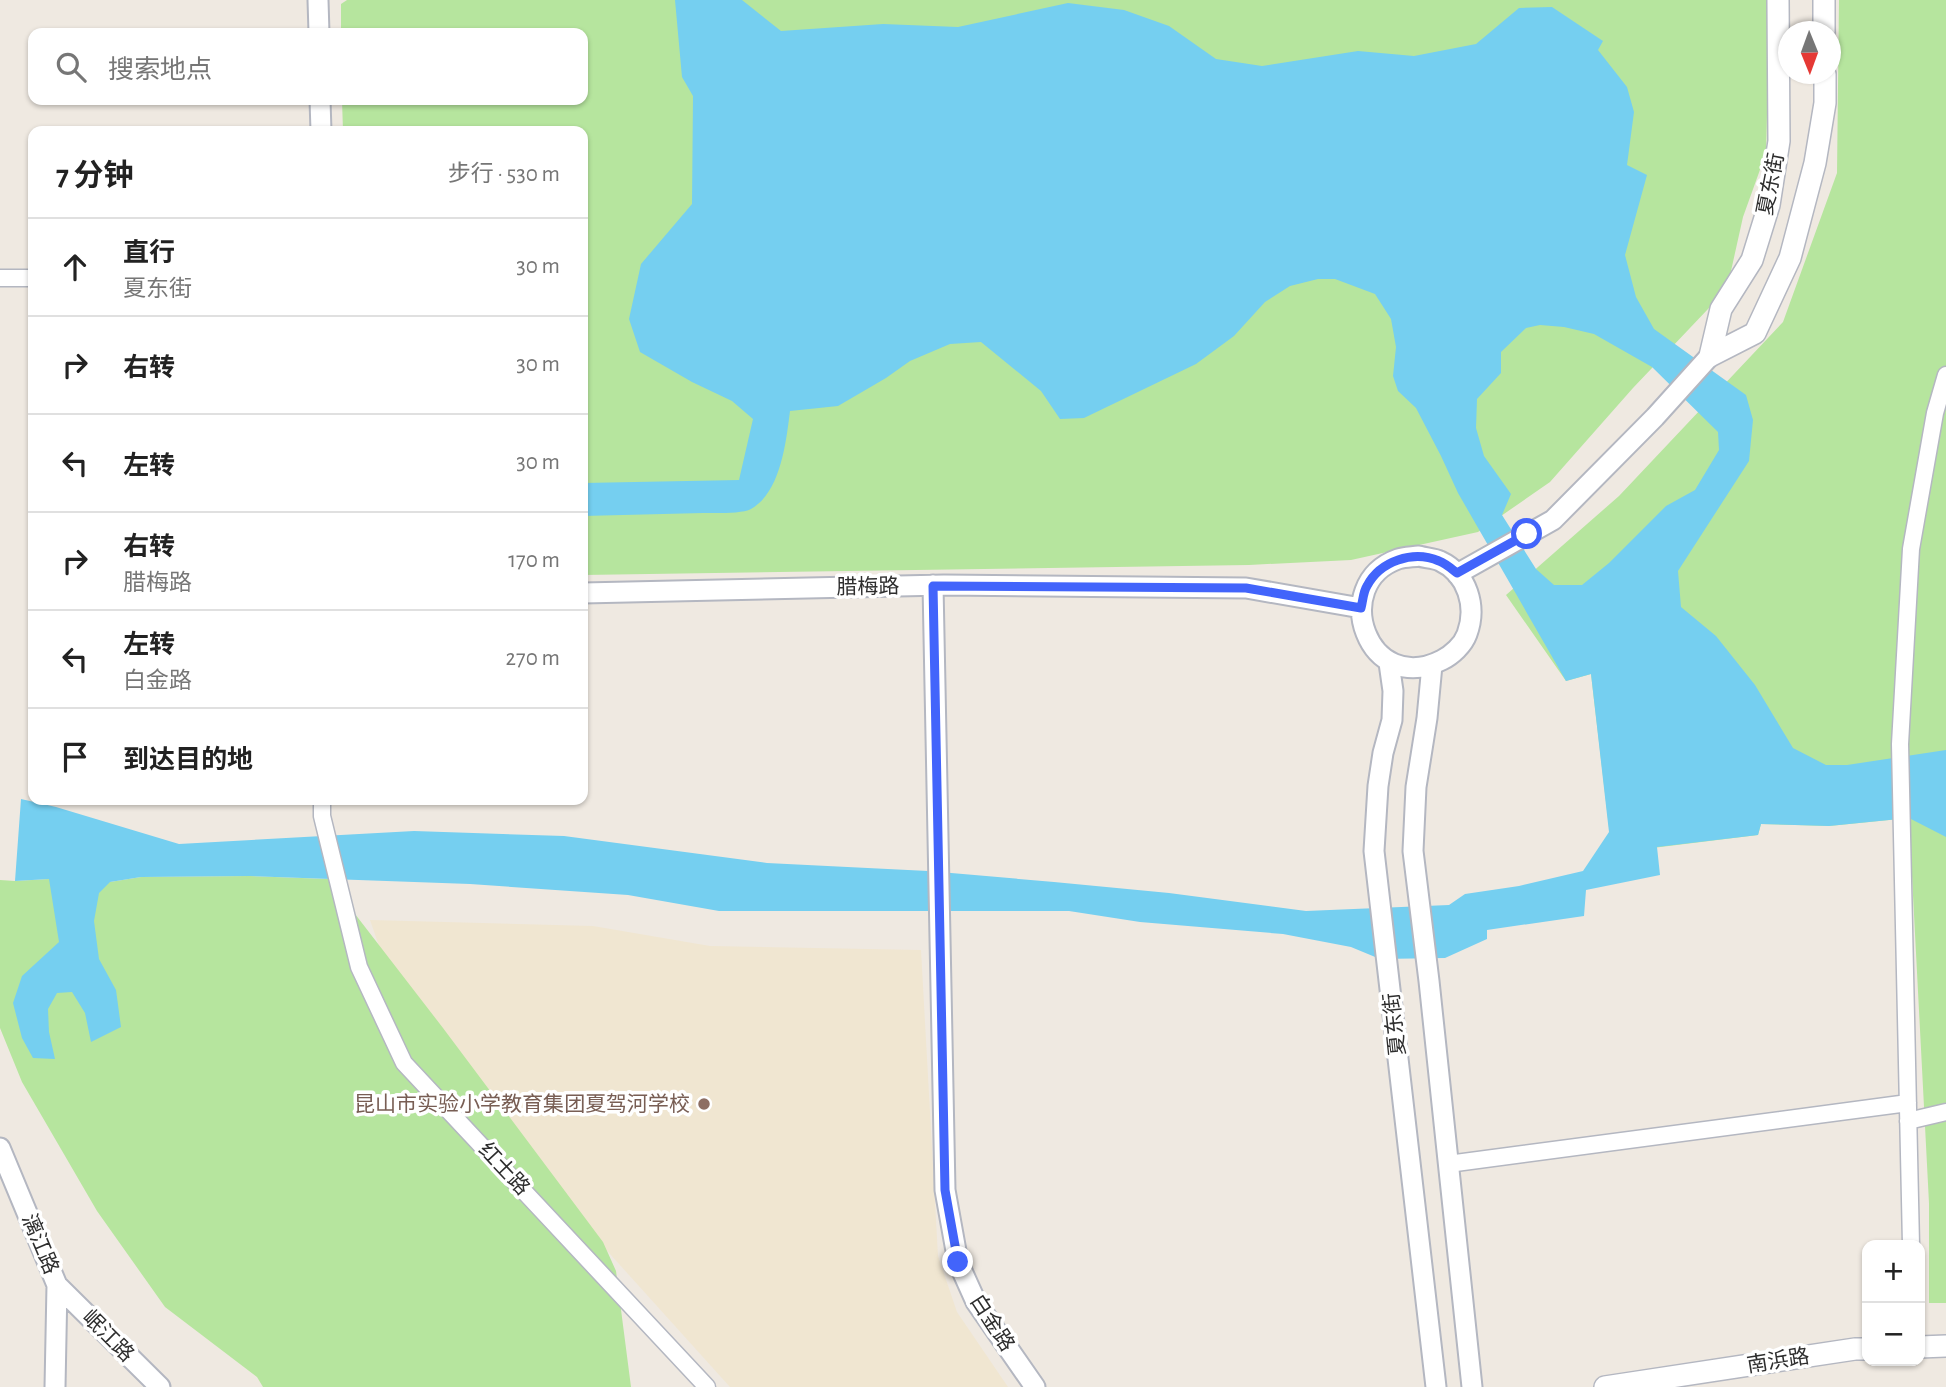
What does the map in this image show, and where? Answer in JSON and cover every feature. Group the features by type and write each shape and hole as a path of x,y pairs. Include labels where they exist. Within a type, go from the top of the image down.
{"main road":[{"name":"夏东街","path":"1710,356 1721,309 1752,260 1769,205 1779,141 1778,0"},
{"path":"1824,0 1824,21"},
{"name":"夏东街","path":"1710,356 1755,333 1790,258 1815,163 1825,103 1825,84"},
{"path":"1925,1347 1946,1346"},
{"name":"南浜路","path":"1605,1387 1862,1349"}],"street":[{"path":"318,0 319,28"},
{"path":"320,105 321,126"},
{"path":"0,278 28,278"},
{"name":"夏东街","path":"1457,573 1553,520 1672,399 1710,356"},
{"path":"1911,1240 1900,744 1911,549 1935,413 1946,375"},
{"path":"1419,556 1440,561 1457,573 1469,593 1472,615 1466,637 1452,654 1432,665 1410,668 1389,663 1373,647 1363,629 1361,608 1366,587 1379,570 1398,559 1419,556"},
{"name":"腊梅路","path":"588,593 933,586 1246,588 1361,608"},
{"name":"白金路","path":"933,586 945,1190 958,1262 976,1302 1035,1387"},
{"name":"夏东街","path":"1389,663 1393,691 1392,719 1383,753 1375,815 1374,852 1436,1387"},
{"name":"夏东街","path":"1432,665 1414,816 1413,850 1472,1387"},
{"name":"红士路","path":"322,805 322,816 359,967 404,1063 706,1387"},
{"path":"1448,1164 1908,1103"},
{"path":"1908,1121 1946,1112"},
{"name":"漓江路","path":"0,1148 57,1285 55,1387"},
{"name":"岷江路","path":"57,1285 160,1387"}],"shaded area":[{"name":"昆山市实验小学教育集团夏驾河学校","path":"370,920 593,926 710,946 921,950 938,1256 957,1312 1008,1387 730,1387 527,1162 398,1001"}],"green space":[{"path":"347,0 1770,0 1766,153 1743,217 1727,289 1633,388 1550,482 1478,532 1351,560 1249,565 588,575 588,126 343,126 342,105 588,105 588,28 341,28 341,4"},
{"path":"1839,0 1946,0 1946,1303 1929,1303 1929,1203 1909,818 1829,826 1761,824 1758,835 1612,853 1591,674 1566,681 1506,595 1619,496 1783,322 1837,173 1838,84 1841,84 1841,21 1839,21"},
{"path":"250,876 328,879 603,1242 616,1271 631,1387 263,1387 257,1377 165,1307 97,1211 22,1082 0,1028 0,880 110,882 141,877"}],"water":[{"path":"675,0 742,0 781,31 883,24 958,27 1068,3 1124,10 1169,26 1216,59 1262,66 1358,51 1414,56 1476,44 1519,8 1552,7 1603,41 1598,50 1627,87 1634,112 1627,165 1647,175 1625,255 1636,297 1654,329 1746,395 1753,420 1749,461 1678,571 1681,607 1716,636 1755,685 1793,748 1826,765 1847,765 1946,750 1946,837 1909,818 1829,826 1761,824 1758,835 1657,847 1660,875 1586,890 1584,916 1487,930 1487,939 1445,958 1380,959 1351,947 1283,934 1140,922 1069,911 719,911 628,895 470,884 250,876 141,877 110,882 99,893 94,921 99,959 116,990 121,1027 91,1042 85,1013 72,992 57,993 48,1009 49,1032 55,1059 33,1058 22,1038 13,1003 22,976 59,942 49,879 15,881 21,799 28,801 28,805 56,807 179,844 414,831 564,836 767,863 928,871 1054,882 1169,893 1306,911 1449,905 1465,894 1519,886 1583,871 1609,832 1591,674 1566,681 1458,493 1416,408 1398,391 1393,376 1396,347 1391,319 1375,294 1335,279 1318,279 1290,286 1265,302 1234,336 1196,364 1084,418 1060,419 1041,391 981,342 950,344 910,361 838,406 790,411 784,451 775,479 761,501 751,509 728,513 588,516 588,483 739,480 753,419 732,401 640,352 629,319 641,264 692,204 693,96 682,77","holes":["1540,325 1564,327 1594,334 1652,367 1718,432 1719,450 1695,490 1666,506 1609,563 1582,585 1554,585 1536,569 1502,515 1511,494 1484,456 1476,428 1477,399 1501,373 1501,352 1526,328"]}],"place":[{"name":"昆山市实验小学教育集团夏驾河学校","path":"704,1104"}],"route":[{"path":"958,1262 945,1190 933,586 1246,588 1361,608 1366,587 1379,570 1398,559 1419,556 1440,561 1457,573 1527,534"}]}
